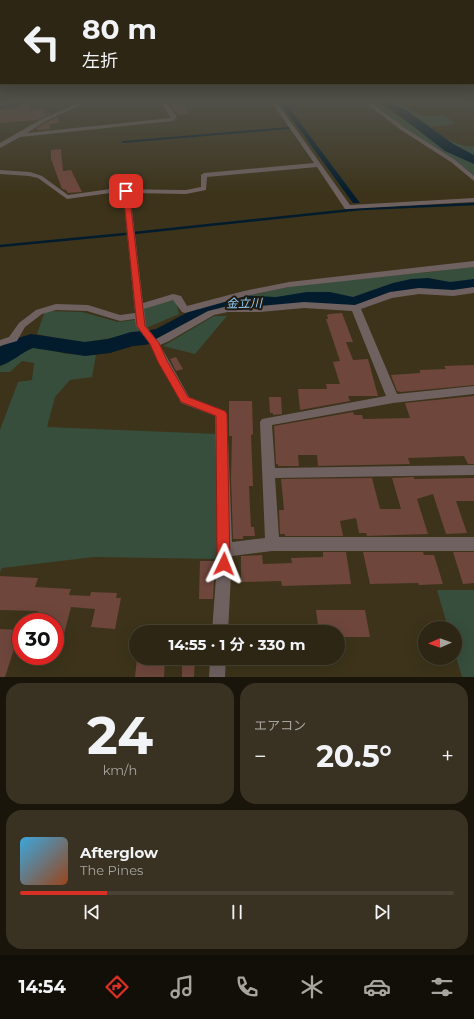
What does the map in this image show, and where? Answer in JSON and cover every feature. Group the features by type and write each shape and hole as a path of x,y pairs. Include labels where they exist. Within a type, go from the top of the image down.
{"street":[{"path":"0,146 25,132"},
{"path":"20,135 56,132"},
{"path":"295,132 348,207 474,200"},
{"path":"407,132 453,161 474,179"},
{"path":"0,172 30,174 40,177 67,197 110,191 201,191 204,189 204,175 319,165"},
{"path":"126,191 141,326 144,332 154,343 162,362 185,400 221,414 224,550 220,625"},
{"path":"0,343 13,339 22,325 39,312 56,307 88,308 120,318 139,312 173,297 178,298 184,310 247,292 303,282 432,270 474,264"},
{"path":"154,343 165,339 212,313 228,309 260,309 304,305 356,308 390,295 419,291 453,293 474,290"},
{"path":"356,308 393,399"},
{"path":"272,544 266,422 393,399 474,390"},
{"path":"268,473 474,470"},
{"path":"224,550 272,544 474,544"},
{"path":"217,677 218,665"}],"green space":[{"path":"410,132 421,132 449,150 474,162 474,177"},
{"path":"430,132 437,132 457,144 474,146 474,157 451,146"},
{"path":"474,266 474,282 449,285 429,282 400,283 352,300 312,295 264,301 237,298 303,284 430,272"},
{"path":"171,300 176,301 179,314 130,335 80,343 37,334 45,311 82,312 118,322 142,319 143,309"},
{"path":"214,316 227,316 195,354 163,346"},
{"path":"27,347 41,347 66,354 96,355 92,377 70,380 55,397 47,427 217,434 219,559 94,557 2,568 0,572 0,430 18,382 32,380 34,363 22,361 10,372 0,372 0,363 10,359"},
{"path":"437,590 474,590 474,677 462,677 458,665 462,665 462,621 446,621"}],"water":[{"path":"301,132 307,132 360,203 353,203"}],"building":[{"path":"61,149 63,171 71,170 82,192 68,193 66,190 62,189 51,159 51,150"},
{"path":"342,313 353,342 346,342 353,360 368,359 378,396 348,396 350,401 300,410 298,389 327,389 326,384 340,384 333,362 340,361 326,319 328,319 327,315 329,314"},
{"path":"176,357 183,369 176,371 170,359"},
{"path":"474,365 474,385 401,392 397,391 391,375 420,373 420,370 446,369 444,366"},
{"path":"474,396 474,464 468,464 464,456 408,458 410,464 318,466 317,455 298,455 299,466 278,466 278,464 276,464 274,426 353,412 354,415 362,415 363,419 410,418 405,403"},
{"path":"269,397 281,397 282,414 273,415 273,413 270,413"},
{"path":"229,401 252,401 253,434 251,435 253,486 249,486 251,527 254,527 255,536 243,536 243,539 233,539 231,478 232,436 229,436"},
{"path":"414,477 414,479 474,478 474,501 456,501 467,533 446,534 433,494 417,499 428,534 367,536 366,533 359,533 356,518 340,521 343,536 285,536 285,534 280,534 279,510 284,510 281,479 372,478 380,509 401,509 392,478"},
{"path":"323,552 346,552 351,584 282,586 281,581 241,582 241,556 262,555 263,564 292,563 291,558 323,557"},
{"path":"363,552 423,552 424,555 434,555 443,584 370,584"},
{"path":"453,552 474,552 474,583 463,584"},
{"path":"200,561 215,561 213,599 199,599"},
{"path":"0,576 38,578 35,587 71,589 69,595 90,596 91,592 117,593 116,598 121,598 115,629 91,627 95,609 71,607 64,634 64,613 37,613 38,611 0,610"},
{"path":"316,610 365,610 370,637 345,637 345,625 318,625"},
{"path":"0,629 12,630 12,655 5,677 0,677"},
{"path":"136,665 165,665 164,677 135,677"},
{"path":"182,665 195,665 194,677 182,677"}],"waterway":[{"path":"123,142 246,132"},
{"name":"金立川","path":"428,132 450,148 474,160"},
{"path":"134,233 361,209 474,204"},
{"path":"0,246 125,234"},
{"name":"金立川","path":"0,358 17,346 31,341 46,342 85,349 110,346 131,339 145,338 162,334 216,305 235,301 276,303 307,298 330,298 353,303 364,301 393,289 411,285 428,284 450,288 474,285"}],"route":[{"path":"126,191 141,326 144,332 154,343 162,362 185,400 221,414 224,564"}]}
